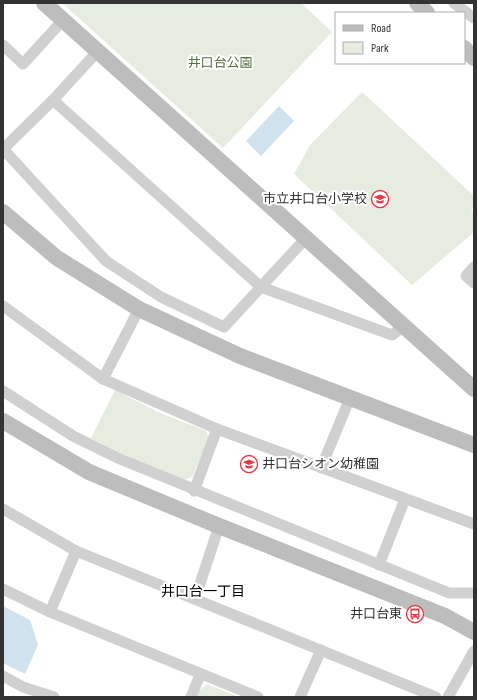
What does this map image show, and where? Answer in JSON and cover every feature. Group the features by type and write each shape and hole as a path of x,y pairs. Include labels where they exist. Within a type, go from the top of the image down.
{"street":[{"path":"44,3 474,389"},
{"path":"417,3 426,12"},
{"path":"454,3 474,18"},
{"path":"3,45 23,64 63,20"},
{"path":"465,49 474,58"},
{"path":"97,52 53,100 3,149 106,262 161,298 224,327 306,238"},
{"path":"53,100 261,287 392,335 404,326"},
{"path":"3,212 57,258 139,309 240,356 474,445"},
{"path":"474,267 466,276 474,282"},
{"path":"3,306 103,379 217,429 474,524"},
{"path":"103,379 139,309"},
{"path":"3,391 74,436 120,459 194,491 449,593 474,593"},
{"path":"321,468 350,398"},
{"path":"3,421 90,472 219,526 445,616 474,632"},
{"path":"194,491 217,429"},
{"path":"379,565 405,499"},
{"path":"3,509 76,551 436,697"},
{"path":"195,599 219,526"},
{"path":"50,612 76,551"},
{"path":"3,589 50,612 200,675 258,697"},
{"path":"300,697 321,650"},
{"path":"448,697 474,651"},
{"path":"191,697 200,675"},
{"path":"3,676 23,687 54,697"}],"green space":[{"name":"井口台公園","path":"62,3 301,3 332,32 223,148"},
{"path":"362,92 474,196 474,206 471,210 474,214 474,232 412,285 294,174 310,145"},
{"path":"115,390 158,412 206,431 209,438 192,477 184,480 143,464 91,438"},
{"path":"207,684 239,697 196,697 199,691"}],"water":[{"path":"279,106 294,121 261,156 246,141"},
{"path":"3,606 30,620 38,645 25,674 3,663"}],"place":[{"name":"市立井口台小学校","path":"380,199"},
{"name":"井口台シオン幼稚園","path":"249,464"},
{"name":"井口台東","path":"415,614"}],"district":[{"name":"井口台一丁目","path":"203,591"}]}
